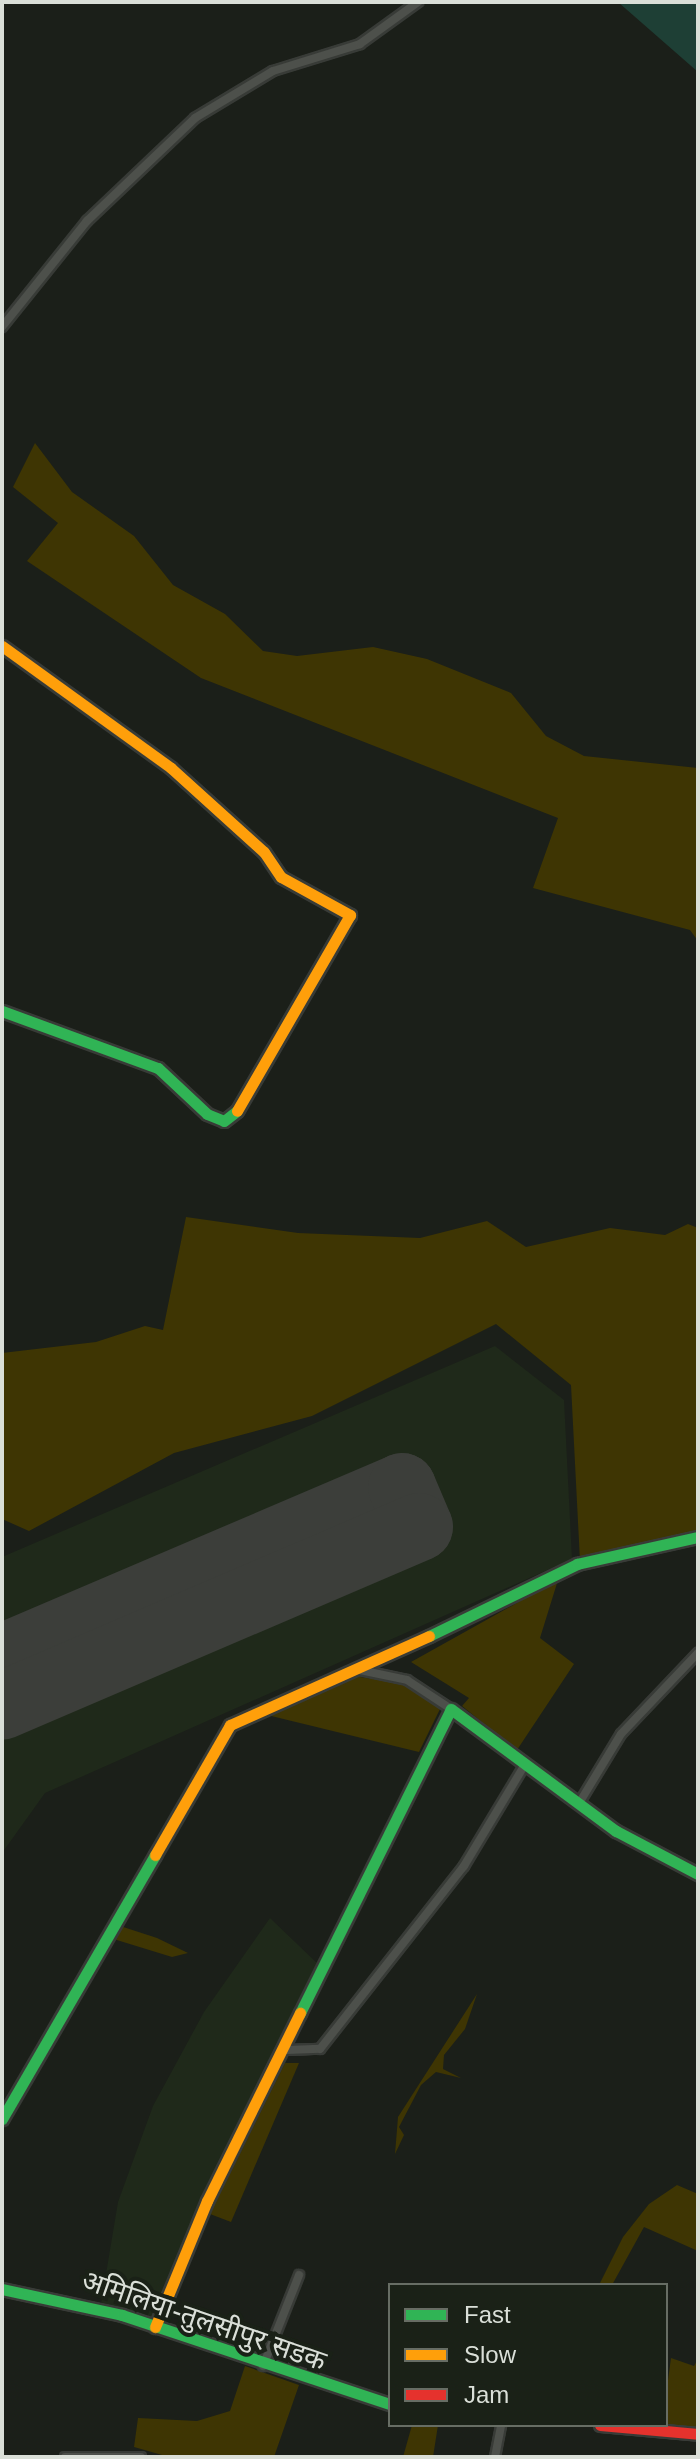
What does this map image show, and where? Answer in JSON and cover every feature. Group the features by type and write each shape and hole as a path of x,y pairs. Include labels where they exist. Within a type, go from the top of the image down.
{"street":[{"path":"2,327 87,221 195,118 273,71 360,44 418,2"},
{"path":"2,646 171,768 264,852 281,877 350,915 236,1112 224,1121 207,1114 158,1068 2,1011"},
{"path":"2,2119 230,1725 577,1564 698,1537"},
{"path":"581,1800 621,1734 698,1653"},
{"path":"354,1669 407,1680 451,1709 524,1766 581,1800 657,1857 698,1874"},
{"path":"155,2327 207,2201 287,2050 348,1911 451,1709"},
{"path":"287,2050 320,2049 464,1866 524,1766"},
{"path":"263,2366 299,2275"},
{"name":"अमिलिया-तुलसीपुर सडक","path":"2,2289 58,2297 155,2327 263,2366 388,2403"},
{"path":"495,2457 501,2427"},
{"path":"622,2427 698,2434"},
{"path":"65,2457 141,2457"}],"shaded area":[{"path":"35,443 72,492 134,536 173,585 225,614 263,651 297,656 373,647 427,659 511,693 546,736 584,756 698,768 698,941 690,930 533,888 558,818 201,678 27,561 58,523 13,487"},
{"path":"186,1217 298,1233 420,1238 487,1221 526,1247 610,1228 665,1235 688,1224 698,1228 698,1531 580,1561 571,1385 496,1324 312,1416 174,1453 29,1531 2,1519 2,1353 96,1342 145,1326 163,1330"},
{"path":"495,1346 564,1400 572,1559 45,1793 2,1853 2,1557"},
{"path":"558,1580 540,1638 574,1664 517,1750 462,1706 469,1698 411,1662"},
{"path":"347,1675 406,1684 441,1707 419,1752 263,1714"},
{"path":"270,1918 319,1965 200,2202 153,2319 101,2304 118,2202 153,2106 204,2012"},
{"path":"114,1924 157,1938 188,1953 172,1957 107,1937"},
{"path":"477,1994 465,2029 444,2055 443,2069 461,2078 436,2072 421,2085 399,2127 404,2135 395,2154 398,2117"},
{"path":"285,2063 299,2063 231,2222 210,2214"},
{"path":"677,2185 698,2194 698,2251 644,2227 613,2283 600,2283 623,2237 649,2204"},
{"path":"671,2358 694,2366 698,2359 698,2429 668,2426"},
{"path":"245,2366 299,2385 274,2457 169,2457 134,2447 138,2418 197,2421 230,2411"},
{"path":"411,2427 438,2427 433,2457 403,2457"}],"water":[{"path":"618,2 698,2 698,72"}],"runway":[{"path":"2,1658 402,1487 419,1527 2,1706"}],"traffic: fast":[{"path":"2,1011 158,1068 207,1114 224,1121 237,1111"},
{"path":"429,1636 577,1564 698,1537"},
{"path":"300,2013 451,1709 616,1831 698,1874"},
{"path":"2,2119 155,1855"},
{"path":"2,2289 122,2315 388,2403"}],"traffic: slow":[{"path":"2,646 171,768 264,852 281,877 350,915 237,1111"},
{"path":"155,1855 230,1725 429,1636"},
{"path":"155,2327 207,2201 300,2013"}],"traffic: jam":[{"path":"622,2427 698,2434"}]}
